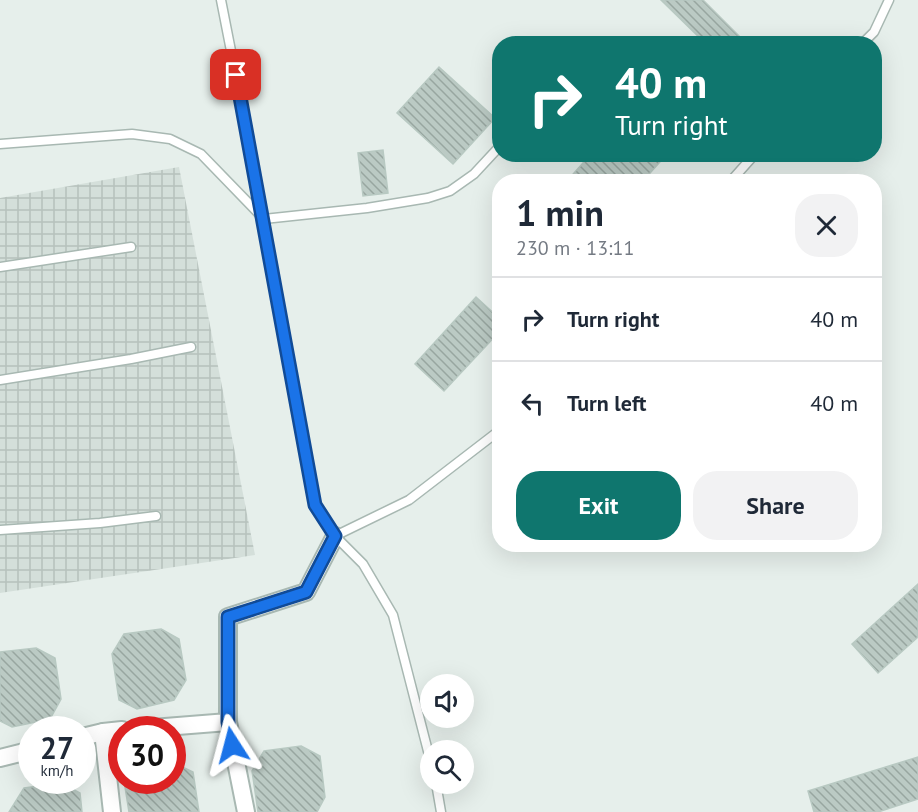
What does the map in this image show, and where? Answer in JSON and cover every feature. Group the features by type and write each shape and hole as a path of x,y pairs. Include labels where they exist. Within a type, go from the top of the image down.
{"street":[{"path":"246,812 228,722 228,617 306,592 335,536"},
{"path":"186,725 228,722"},
{"path":"96,734 108,731"},
{"path":"103,732 112,812"},
{"path":"0,758 18,754"}],"lane":[{"path":"221,0 264,219 315,505 335,536 363,564 393,615 425,740"},
{"path":"870,36 889,0"},
{"path":"0,144 132,134 170,139 201,154 264,219"},
{"path":"264,219 367,208 439,195 474,174 492,155"},
{"path":"737,174 748,162"},
{"path":"0,267 131,247"},
{"path":"0,380 191,347"},
{"path":"335,536 409,500 492,436"},
{"path":"0,530 100,523 156,516"},
{"path":"438,794 441,812"}],"shaded area":[{"path":"179,167 255,555 0,593 0,198"}],"building":[{"path":"661,0 703,0 739,36 698,36"},
{"path":"439,67 492,115 492,121 453,164 397,113"},
{"path":"383,150 388,193 363,196 358,153"},
{"path":"584,162 660,162 649,174 573,174"},
{"path":"476,297 492,312 492,340 444,391 415,364"},
{"path":"918,584 918,637 878,673 852,644"},
{"path":"161,629 179,639 186,680 174,700 137,709 119,700 112,654 124,634"},
{"path":"36,648 55,658 61,699 52,716 18,716 18,726 12,727 0,721 0,652"},
{"path":"301,746 320,756 325,797 317,812 258,812 252,771 264,751"},
{"path":"918,757 918,799 878,812 814,812 808,791"},
{"path":"186,769 193,772 199,812 129,812 126,794 186,794"},
{"path":"20,794 80,794 82,812 9,812"}],"route":[{"path":"232,745 228,722 228,617 306,592 335,536 315,505 236,75"}]}
